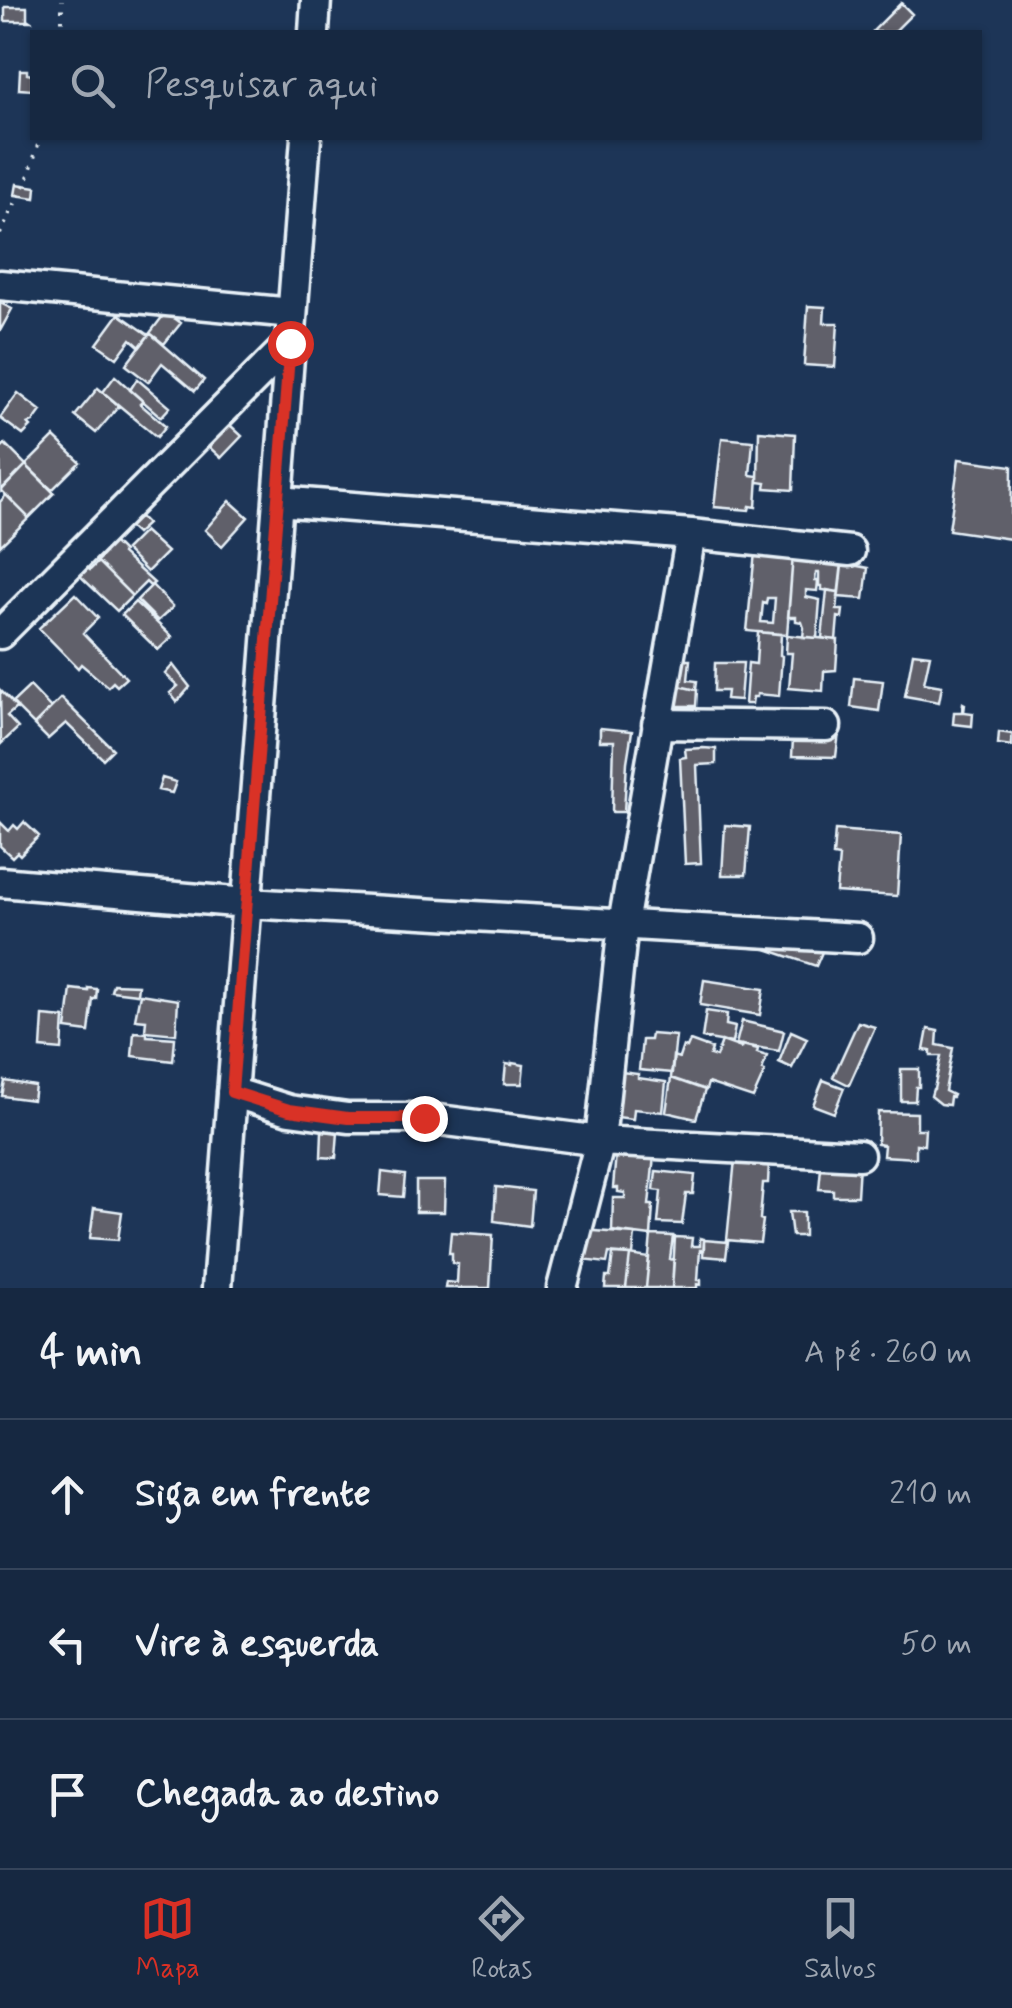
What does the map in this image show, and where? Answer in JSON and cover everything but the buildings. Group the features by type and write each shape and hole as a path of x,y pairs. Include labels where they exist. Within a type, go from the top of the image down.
{"street":[{"path":"314,30 316,0"},
{"path":"217,1288 306,140"},
{"path":"0,285 292,313"},
{"path":"0,634 290,343"},
{"path":"278,501 850,550"},
{"path":"562,1288 600,1141 622,924 691,534"},
{"path":"657,724 826,726"},
{"path":"0,882 246,903 858,938"},
{"path":"232,1092 289,1110 348,1118 424,1118 600,1141 859,1155"}],"path":[{"path":"62,0 62,30"},
{"path":"0,234 29,176 39,140"}],"route":[{"path":"290,343 232,1092 289,1110 348,1118 424,1118"}]}
